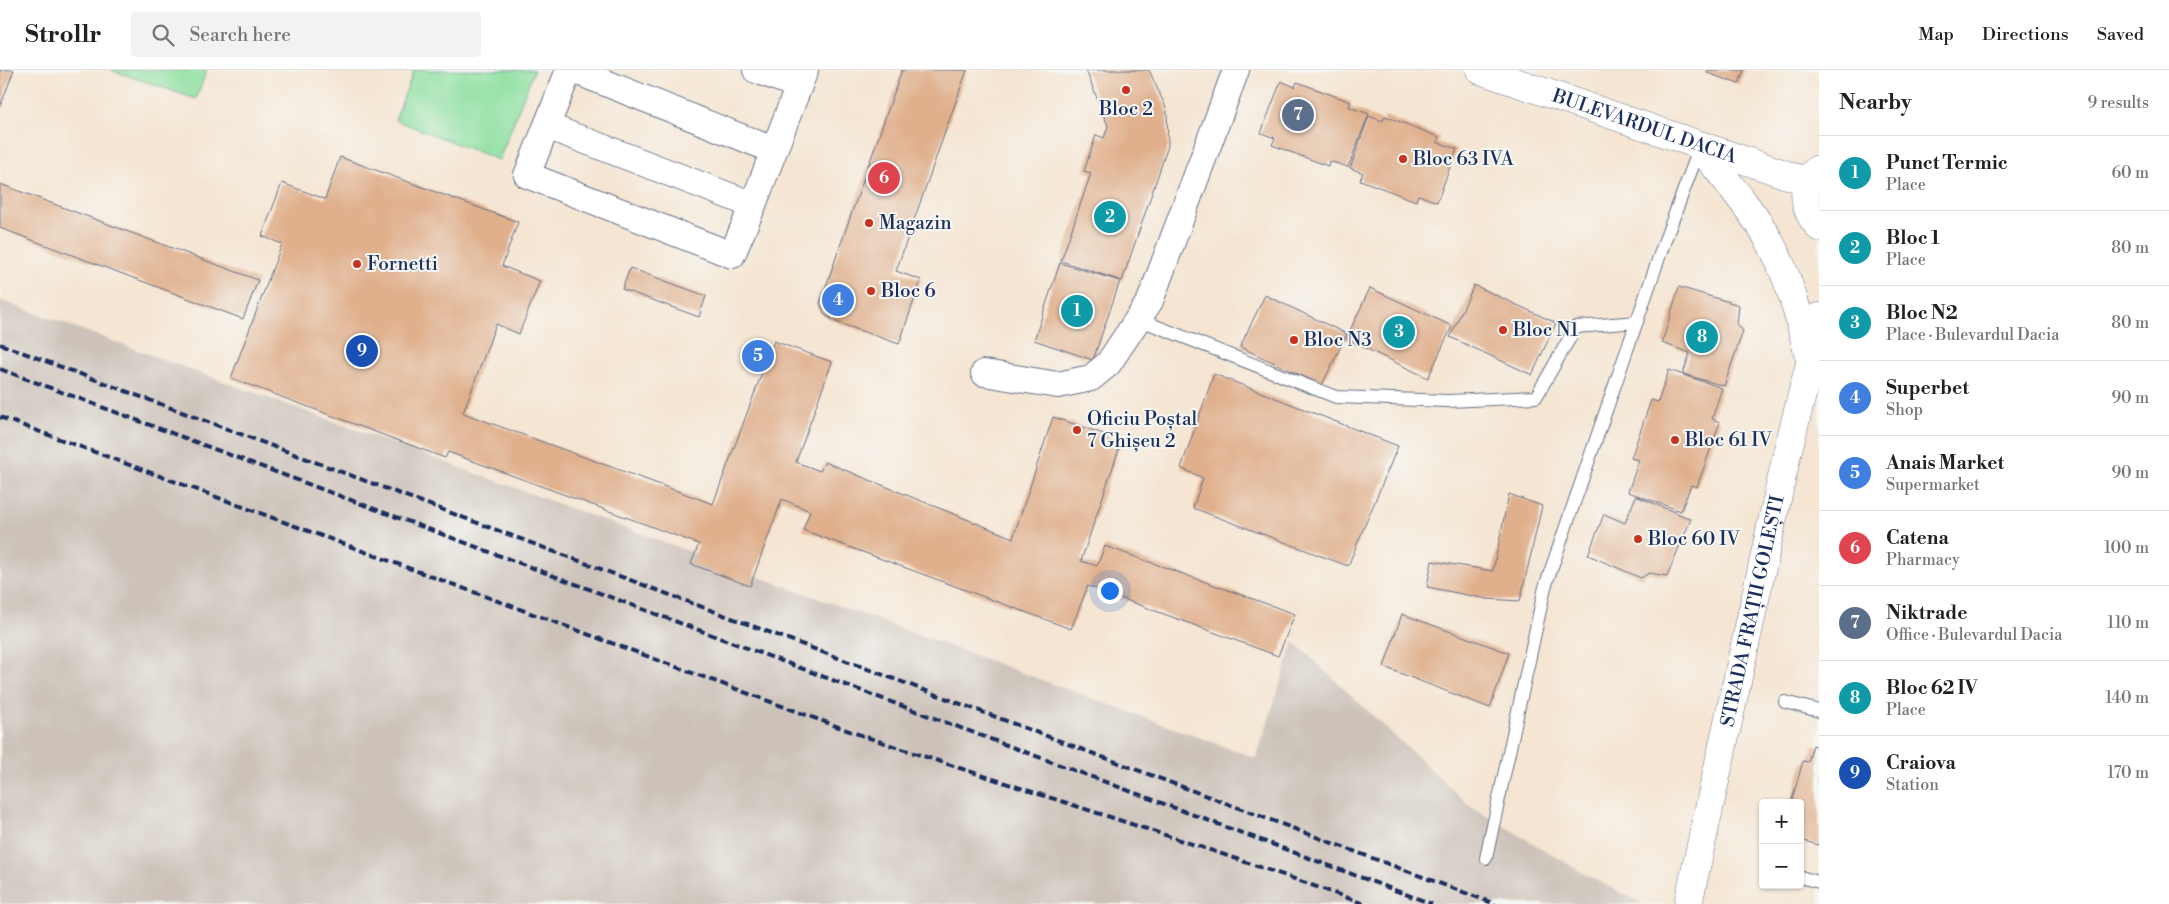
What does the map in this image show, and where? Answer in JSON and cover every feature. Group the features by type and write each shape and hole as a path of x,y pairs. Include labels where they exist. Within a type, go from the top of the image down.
{"main road":[{"name":"BULEVARDUL DACIA","path":"1480,70 1700,146 1813,175"},
{"path":"1700,146 1768,240 1785,274 1814,355"},
{"path":"1813,175 1804,194 1805,206 1810,217 1819,227"},
{"name":"STRADA FRAȚII GOLEȘTI","path":"1688,904 1787,454 1814,355 1819,317"}],"street":[{"path":"569,70 528,175 732,255 802,78 756,70"},
{"path":"573,70 774,150"},
{"path":"984,373 1058,386 1091,378 1108,364 1150,301 1236,70"},
{"path":"547,126 753,205"}],"lane":[{"path":"1486,858 1545,587 1700,146"},
{"path":"1138,319 1336,397 1448,401 1536,397 1576,327 1637,322"},
{"path":"1786,702 1819,711"},
{"path":"1804,878 1819,882"}],"shaded area":[{"path":"0,300 1256,758 1294,642 1470,806 1592,878 1643,904 0,904"}],"green space":[{"path":"111,70 207,70 196,99"},
{"path":"414,70 534,70 499,160 395,120"}],"building":[{"path":"0,70 14,70 0,107"},
{"path":"902,70 967,70 896,271 921,280 899,344 836,322 825,315 820,303"},
{"path":"1086,70 1149,70 1167,110 1168,146 1122,281 1061,261 1091,173 1084,171 1096,135 1104,138 1108,126"},
{"path":"1708,70 1744,70 1739,84 1707,73"},
{"path":"1281,81 1295,87 1297,82 1351,102 1349,107 1369,114 1348,167 1329,161 1328,166 1272,145 1275,138 1261,133"},
{"name":"Bloc 63 IVA","path":"1369,116 1383,121 1385,116 1439,137 1437,142 1457,149 1437,202 1418,195 1416,201 1360,180 1363,173 1350,168"},
{"path":"340,157 518,222 502,266 540,281 519,334 496,324 463,413 713,504 774,341 832,362 796,462 820,471 825,462 1013,538 1053,417 1122,440 1081,561 1097,566 1105,546 1295,614 1278,656 1088,586 1071,629 803,530 810,511 782,499 750,586 691,564 699,544 448,452 445,458 231,378 282,244 262,236 282,183 325,199"},
{"path":"0,184 258,280 243,319 0,228"},
{"path":"1060,263 1120,281 1093,360 1034,340"},
{"path":"630,268 706,296 699,317 622,289"},
{"name":"Bloc N1","path":"1474,285 1556,323 1532,375 1450,337"},
{"path":"1679,287 1739,305 1737,324 1743,331 1724,386 1683,374 1690,353 1662,343"},
{"path":"1370,288 1452,326 1428,378 1346,339"},
{"name":"Bloc N3","path":"1265,295 1347,334 1322,385 1240,347"},
{"name":"Bloc 61 IV","path":"1669,370 1722,388 1712,419 1720,422 1697,487 1691,485 1681,511 1628,492 1639,460 1631,458 1651,400 1658,402"},
{"path":"1214,374 1398,446 1348,566 1193,508 1203,478 1181,468"},
{"path":"1509,494 1542,506 1520,601 1487,599 1427,587 1432,561 1493,571"},
{"name":"Bloc 60 IV","path":"1636,496 1691,519 1667,576 1649,573 1641,578 1588,555 1604,514 1625,523"},
{"path":"1402,614 1509,653 1490,708 1384,667"},
{"path":"1813,745 1819,747 1819,845 1804,841 1804,799 1792,799 1803,761 1808,762"}],"railway":[{"path":"0,344 1495,904"},
{"path":"0,369 1432,904"},
{"path":"0,417 855,733 1237,859 1364,904"}],"place":[{"name":"Bloc 2","path":"1126,90"},
{"name":"Niktrade","path":"1298,115"},
{"name":"Bloc 63 IVA","path":"1403,159"},
{"name":"Catena","path":"884,178"},
{"name":"Bloc 1","path":"1110,217"},
{"name":"Magazin","path":"869,223"},
{"name":"Fornetti","path":"357,264"},
{"name":"Bloc 6","path":"871,291"},
{"name":"Superbet","path":"838,300"},
{"name":"Punct Termic","path":"1077,311"},
{"name":"Bloc N1","path":"1503,330"},
{"name":"Bloc N2","path":"1399,332"},
{"name":"Bloc 62 IV","path":"1702,337"},
{"name":"Bloc N3","path":"1294,340"},
{"name":"Craiova","path":"362,351"},
{"name":"Anais Market","path":"758,356"},
{"name":"Oficiu Poștal 7 Ghișeu 2","path":"1077,430"},
{"name":"Bloc 61 IV","path":"1675,440"},
{"name":"Bloc 60 IV","path":"1638,539"}]}
